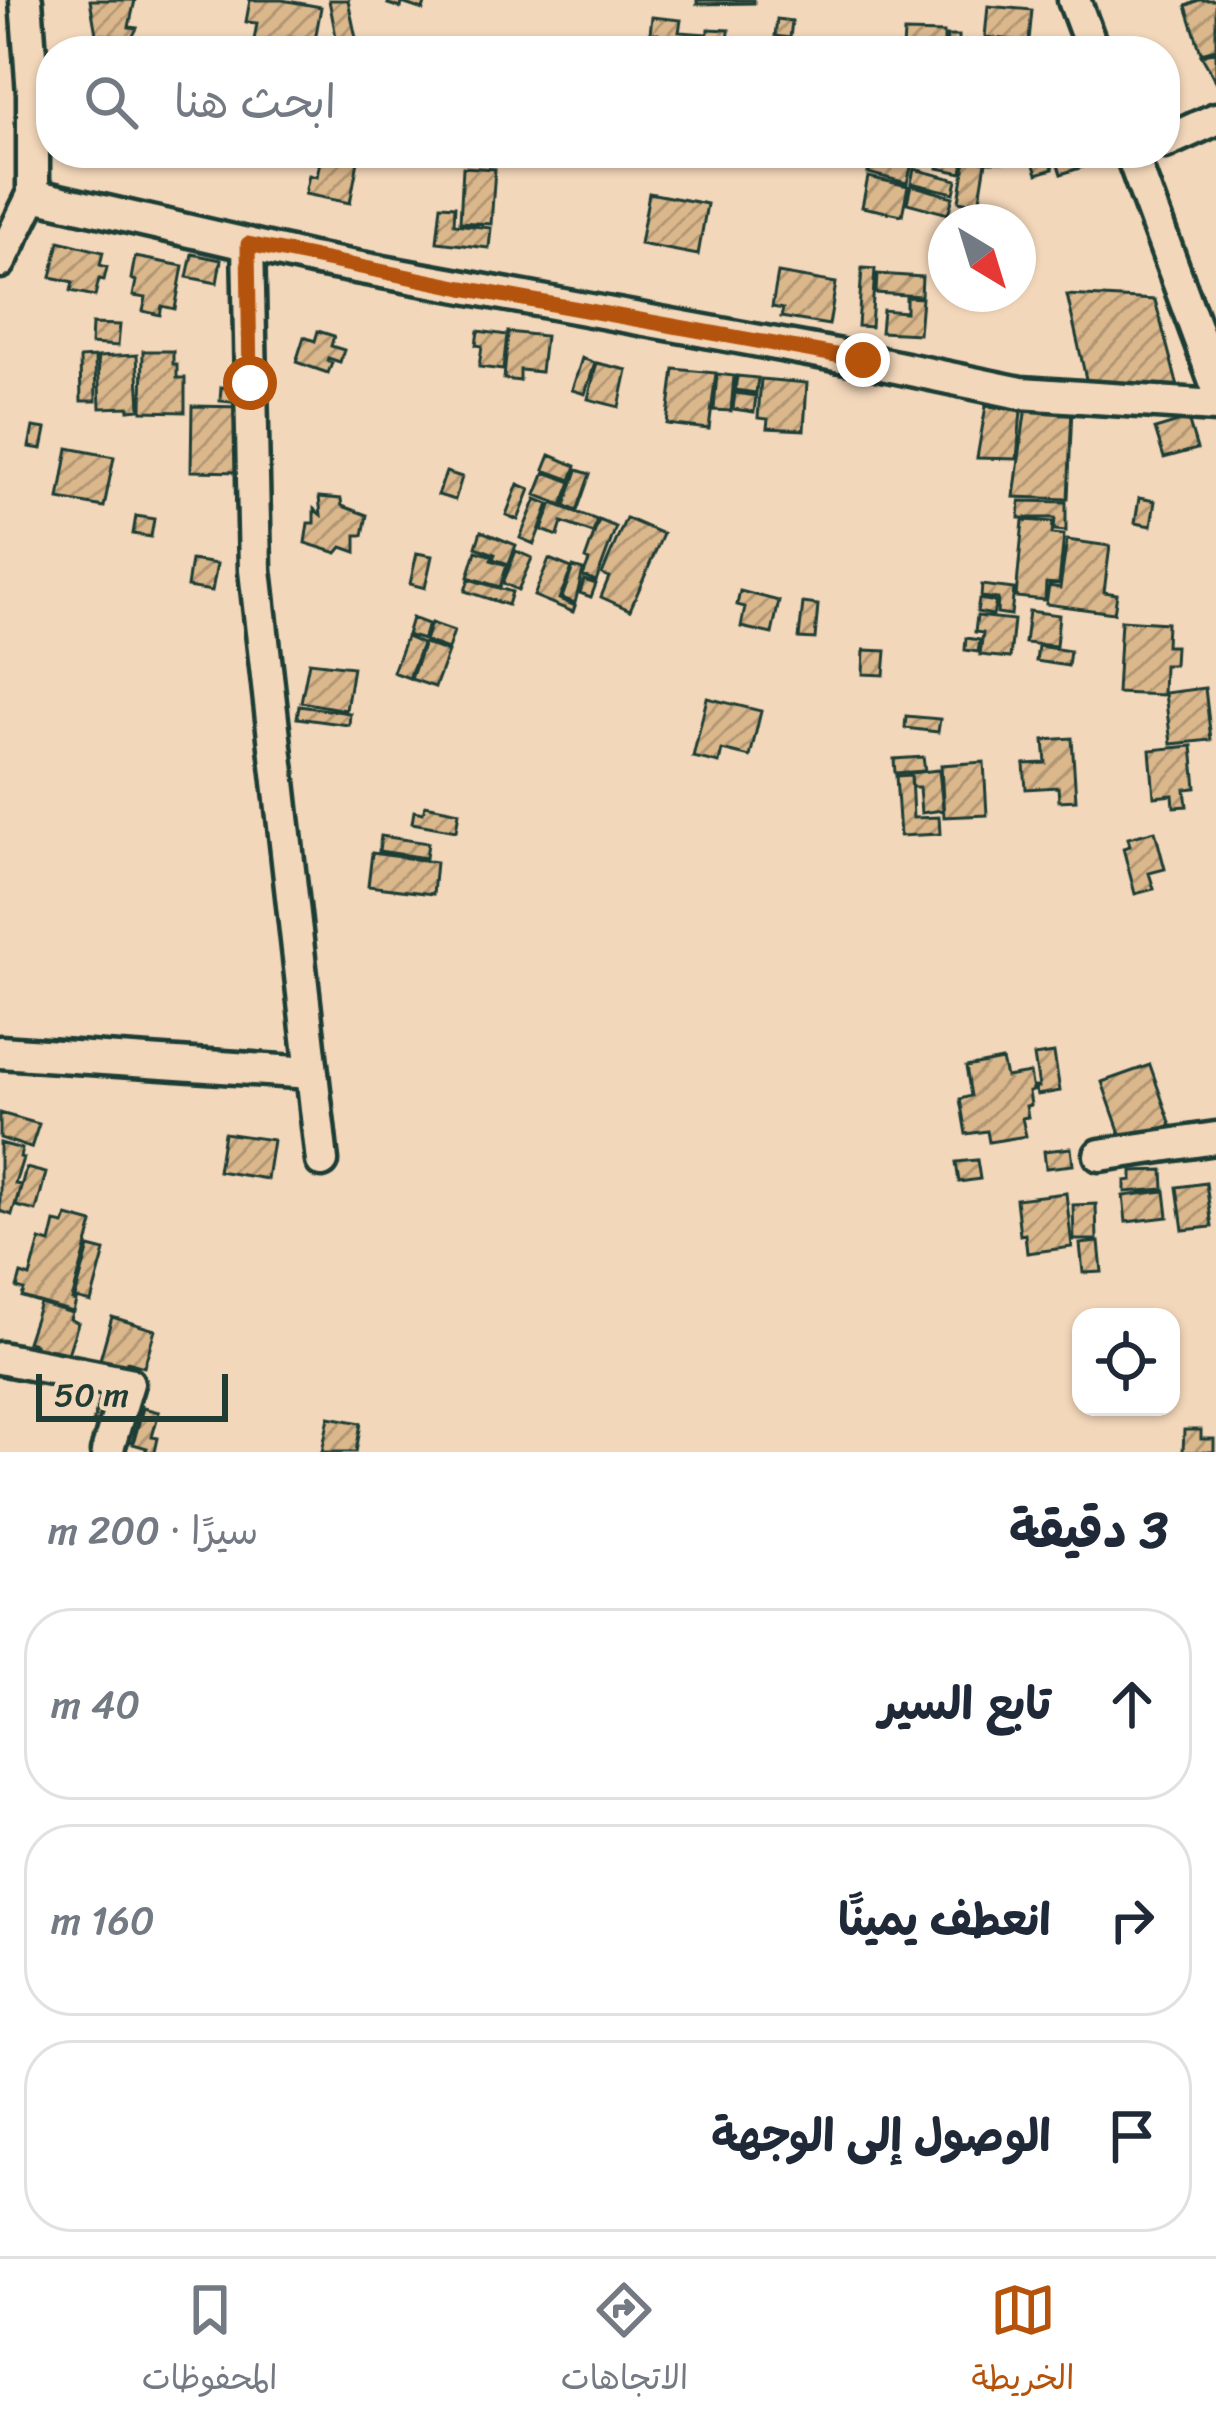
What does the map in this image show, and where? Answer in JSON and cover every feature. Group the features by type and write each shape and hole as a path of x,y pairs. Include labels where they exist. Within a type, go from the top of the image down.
{"street":[{"path":"0,262 33,195 33,94 26,0"},
{"path":"1074,0 1087,36"},
{"path":"1180,135 1216,119"},
{"path":"1139,168 1216,384"},
{"path":"33,195 463,288 1022,393 1216,406"},
{"path":"248,244 255,570 322,1161"},
{"path":"0,1052 311,1073"},
{"path":"1100,1155 1216,1138"},
{"path":"0,1358 128,1383 107,1452"}],"building":[{"path":"90,0 135,0 129,27 137,28 133,36 96,34"},
{"path":"250,0 321,7 316,36 255,36 257,23 246,22"},
{"path":"329,0 348,0 356,36 336,36"},
{"path":"390,0 426,0 423,10 388,4"},
{"path":"697,0 754,0 754,3 697,4"},
{"path":"1216,0 1216,49 1201,53 1186,6"},
{"path":"988,6 1032,10 1029,36 985,36"},
{"path":"652,17 681,20 679,32 706,34 658,36 650,33"},
{"path":"777,19 792,21 790,36 775,36"},
{"path":"708,29 729,30 729,36 708,36"},
{"path":"904,32 944,33 944,36 904,36"},
{"path":"1216,51 1216,81 1201,55"},
{"path":"318,168 357,168 350,203 305,194 309,175 317,177"},
{"path":"463,168 495,169 491,224 460,222"},
{"path":"869,168 911,168 907,183 868,173"},
{"path":"964,168 985,168 979,204 959,201"},
{"path":"914,169 957,180 954,193 911,183"},
{"path":"868,177 908,186 902,215 862,207"},
{"path":"911,185 953,197 951,204 928,204 928,209 907,203"},
{"path":"649,193 707,204 698,255 640,244"},
{"path":"441,205 455,206 454,224 491,228 489,248 437,242"},
{"path":"59,241 103,252 100,265 107,267 95,296 71,291 73,282 51,277"},
{"path":"192,254 221,260 217,283 187,277"},
{"path":"135,257 183,266 175,309 162,306 160,315 143,311 146,298 133,296"},
{"path":"862,268 875,269 871,327 858,326"},
{"path":"778,273 836,283 829,325 781,317 783,309 772,307"},
{"path":"877,274 922,277 921,296 876,293"},
{"path":"1067,295 1155,300 1178,387 1089,392"},
{"path":"906,297 922,298 919,334 881,332 883,310 906,312"},
{"path":"92,324 120,325 118,346 91,344"},
{"path":"318,331 334,336 331,346 344,350 340,362 328,358 332,363 328,373 296,362 304,337 315,341"},
{"path":"478,331 507,335 503,370 479,367"},
{"path":"508,332 545,336 541,372 520,370 520,381 504,379"},
{"path":"143,351 173,351 177,378 185,378 185,412 142,411"},
{"path":"137,355 140,409 100,408 98,357"},
{"path":"95,357 96,401 81,401 80,358"},
{"path":"582,358 595,363 585,394 572,390"},
{"path":"597,363 627,370 619,407 588,399"},
{"path":"674,369 716,373 709,429 667,424"},
{"path":"717,374 734,376 731,411 714,410"},
{"path":"737,376 758,378 756,393 735,390"},
{"path":"761,379 807,383 804,430 767,428 768,419 758,418"},
{"path":"221,387 243,388 242,403 220,401"},
{"path":"735,393 756,396 754,412 733,409"},
{"path":"1027,398 1072,408 1068,499 1014,497"},
{"path":"192,406 243,407 242,472 191,471"},
{"path":"986,406 1021,410 1017,459 977,458"},
{"path":"1188,419 1197,449 1164,458 1155,429"},
{"path":"33,427 46,429 42,449 29,447"},
{"path":"68,448 114,457 104,507 59,499"},
{"path":"550,455 576,466 571,480 544,470"},
{"path":"577,470 590,474 577,511 565,506"},
{"path":"446,472 462,477 455,500 438,495"},
{"path":"545,472 571,482 562,505 536,495"},
{"path":"518,484 530,489 518,520 506,515"},
{"path":"319,497 341,499 342,506 367,515 363,535 356,535 356,552 342,547 337,553 305,543 314,509 321,515"},
{"path":"1139,498 1155,501 1151,526 1135,523"},
{"path":"536,499 549,504 534,544 520,538"},
{"path":"1020,501 1066,502 1066,531 1054,530 1055,518 1019,518"},
{"path":"552,503 597,520 593,533 562,522 558,536 542,530"},
{"path":"136,516 154,519 151,537 133,534"},
{"path":"626,518 663,534 630,610 601,597 609,577 602,574"},
{"path":"599,520 616,527 596,581 583,576"},
{"path":"1023,520 1053,522 1052,534 1064,535 1059,584 1046,583 1045,600 1016,597"},
{"path":"481,531 516,545 509,564 476,547"},
{"path":"1067,540 1110,546 1104,592 1117,594 1114,613 1046,604 1049,586 1060,588"},
{"path":"476,551 507,565 500,587 468,577"},
{"path":"516,551 532,558 518,590 503,583"},
{"path":"417,553 432,556 425,588 410,584"},
{"path":"549,559 572,568 559,599 575,606 573,612 534,596"},
{"path":"191,560 217,564 212,591 187,587"},
{"path":"573,567 583,570 575,603 562,598"},
{"path":"469,579 512,592 508,605 465,591"},
{"path":"584,580 596,584 591,597 580,593"},
{"path":"982,585 1014,589 1011,615 997,613 998,599 981,597"},
{"path":"740,591 779,601 772,634 741,627 745,607 737,605"},
{"path":"979,599 996,602 993,615 977,612"},
{"path":"803,603 818,605 815,639 799,638"},
{"path":"1029,611 1059,615 1056,646 1025,643"},
{"path":"977,616 1014,620 1010,658 980,655 983,633 975,632"},
{"path":"412,618 428,624 423,640 407,635"},
{"path":"1121,620 1167,623 1166,646 1175,646 1174,665 1164,665 1163,695 1117,693"},
{"path":"431,623 454,631 448,649 425,641"},
{"path":"406,637 422,644 409,678 393,672"},
{"path":"966,638 980,640 978,652 965,650"},
{"path":"424,643 448,652 435,687 411,679"},
{"path":"1038,646 1070,651 1068,666 1036,661"},
{"path":"864,650 886,651 884,675 863,674"},
{"path":"309,662 353,667 346,710 301,702"},
{"path":"1205,688 1211,740 1171,744 1165,693"},
{"path":"707,698 761,711 750,757 722,750 719,763 693,757"},
{"path":"299,706 350,713 349,725 297,718"},
{"path":"906,716 940,719 938,732 905,728"},
{"path":"1072,738 1076,800 1059,801 1058,787 1026,789 1024,764 1046,763 1044,740"},
{"path":"1192,746 1196,788 1185,789 1187,806 1174,807 1173,795 1154,797 1150,750"},
{"path":"923,757 925,771 895,773 894,759"},
{"path":"984,762 987,815 944,817 941,765"},
{"path":"939,770 943,810 921,813 919,787 912,787 911,773"},
{"path":"911,775 913,818 939,817 940,834 900,836 896,776"},
{"path":"425,805 459,812 456,831 412,823 414,811 423,813"},
{"path":"1155,831 1165,869 1149,873 1154,889 1135,894 1123,848 1130,846 1128,838"},
{"path":"381,836 428,843 426,858 379,851"},
{"path":"372,853 436,862 433,894 368,886"},
{"path":"1054,1053 1060,1091 1037,1095 1034,1056"},
{"path":"1002,1060 1006,1077 1030,1073 1031,1105 1026,1106 1028,1117 1022,1118 1026,1136 989,1142 987,1131 966,1134 960,1099 971,1096 966,1067"},
{"path":"1150,1065 1171,1125 1123,1142 1102,1082"},
{"path":"0,1113 39,1124 31,1148 0,1138"},
{"path":"224,1133 273,1140 267,1179 218,1171"},
{"path":"0,1143 22,1149 15,1184 21,1185 12,1215 0,1211"},
{"path":"1071,1148 1073,1165 1046,1168 1044,1151"},
{"path":"977,1160 980,1179 959,1182 956,1162"},
{"path":"26,1168 46,1173 36,1211 16,1206"},
{"path":"1163,1170 1164,1189 1125,1192 1132,1171"},
{"path":"1206,1183 1212,1227 1183,1230 1177,1187"},
{"path":"1165,1191 1168,1217 1126,1222 1123,1196"},
{"path":"1066,1193 1072,1247 1027,1253 1016,1199"},
{"path":"1096,1204 1097,1240 1074,1240 1073,1205"},
{"path":"67,1216 93,1223 72,1300 76,1301 73,1312 22,1297 24,1290 17,1288 21,1274 30,1277 40,1240 50,1243 55,1222 64,1224"},
{"path":"1099,1242 1102,1272 1083,1273 1080,1244"},
{"path":"89,1247 105,1251 91,1302 75,1298"},
{"path":"40,1303 72,1313 70,1319 78,1323 65,1363 32,1353 35,1344 27,1342"},
{"path":"112,1317 155,1330 144,1367 127,1362 125,1370 99,1363"},
{"path":"102,1392 119,1396 111,1427 93,1422"},
{"path":"126,1401 142,1406 132,1443 116,1439"},
{"path":"143,1408 159,1412 152,1437 158,1438 155,1452 133,1444"},
{"path":"329,1417 361,1423 356,1452 322,1452"},
{"path":"1184,1430 1201,1430 1201,1439 1214,1439 1214,1452 1183,1452"}],"route":[{"path":"250,383 248,244 863,360"}]}
